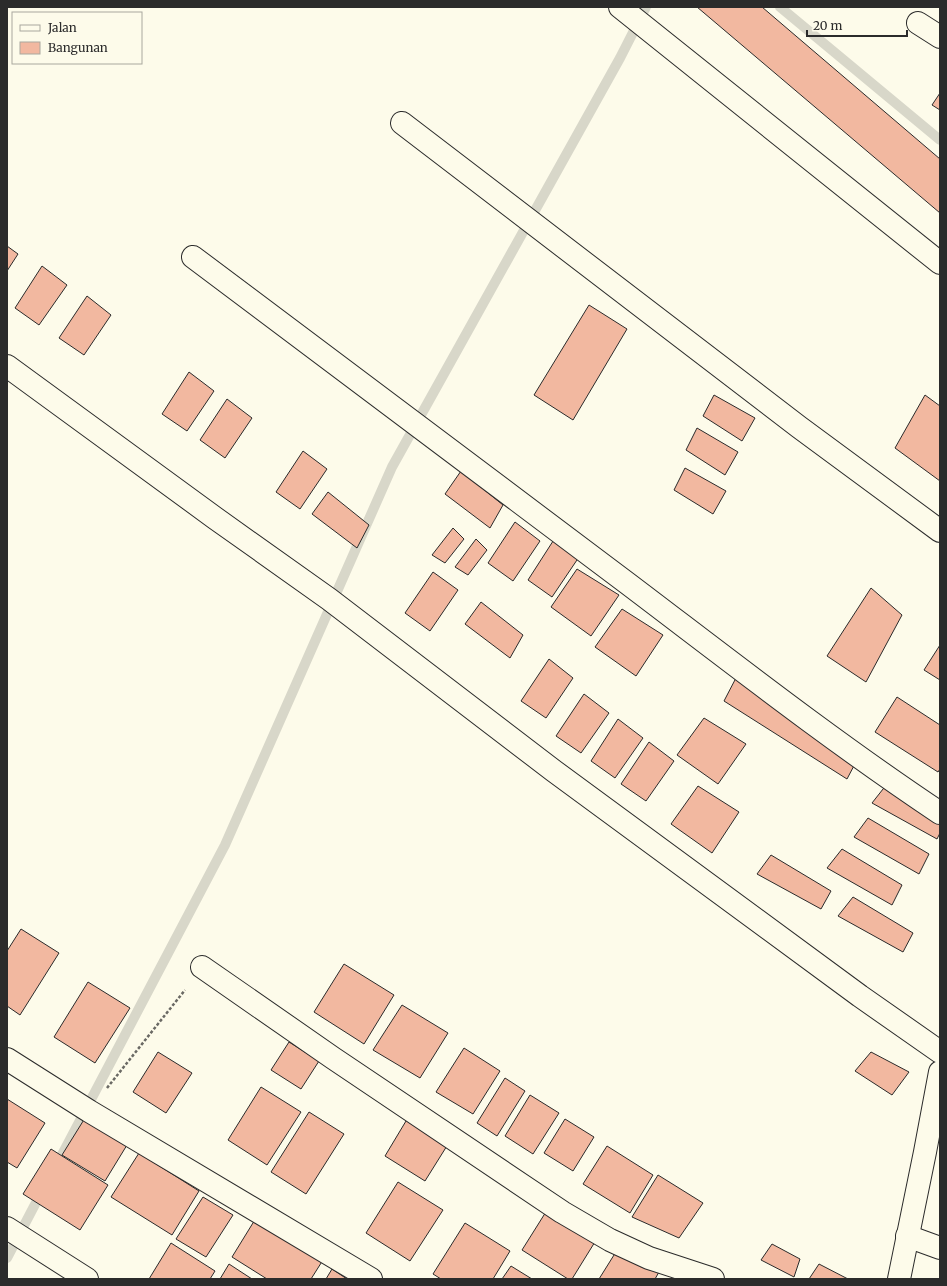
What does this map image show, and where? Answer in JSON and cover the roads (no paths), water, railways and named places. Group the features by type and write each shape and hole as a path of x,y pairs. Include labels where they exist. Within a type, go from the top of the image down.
{"main road":[{"path":"620,7 940,264"},
{"path":"918,23 940,37"},
{"path":"402,123 799,427 940,531"},
{"path":"193,257 803,715 894,782 940,812"},
{"path":"7,366 215,518 329,599 586,794 860,996 940,1052"},
{"path":"202,967 333,1058 562,1212 610,1240 649,1258 713,1279"},
{"path":"7,1059 89,1111 371,1279"},
{"path":"899,1279 940,1072"},
{"path":"7,1228 87,1279"},
{"path":"907,1236 940,1248"}],"waterway":[{"path":"56,1166 225,845 392,467 620,58 646,7"},
{"path":"780,7 940,140"},
{"path":"7,1258 42,1191"}]}
